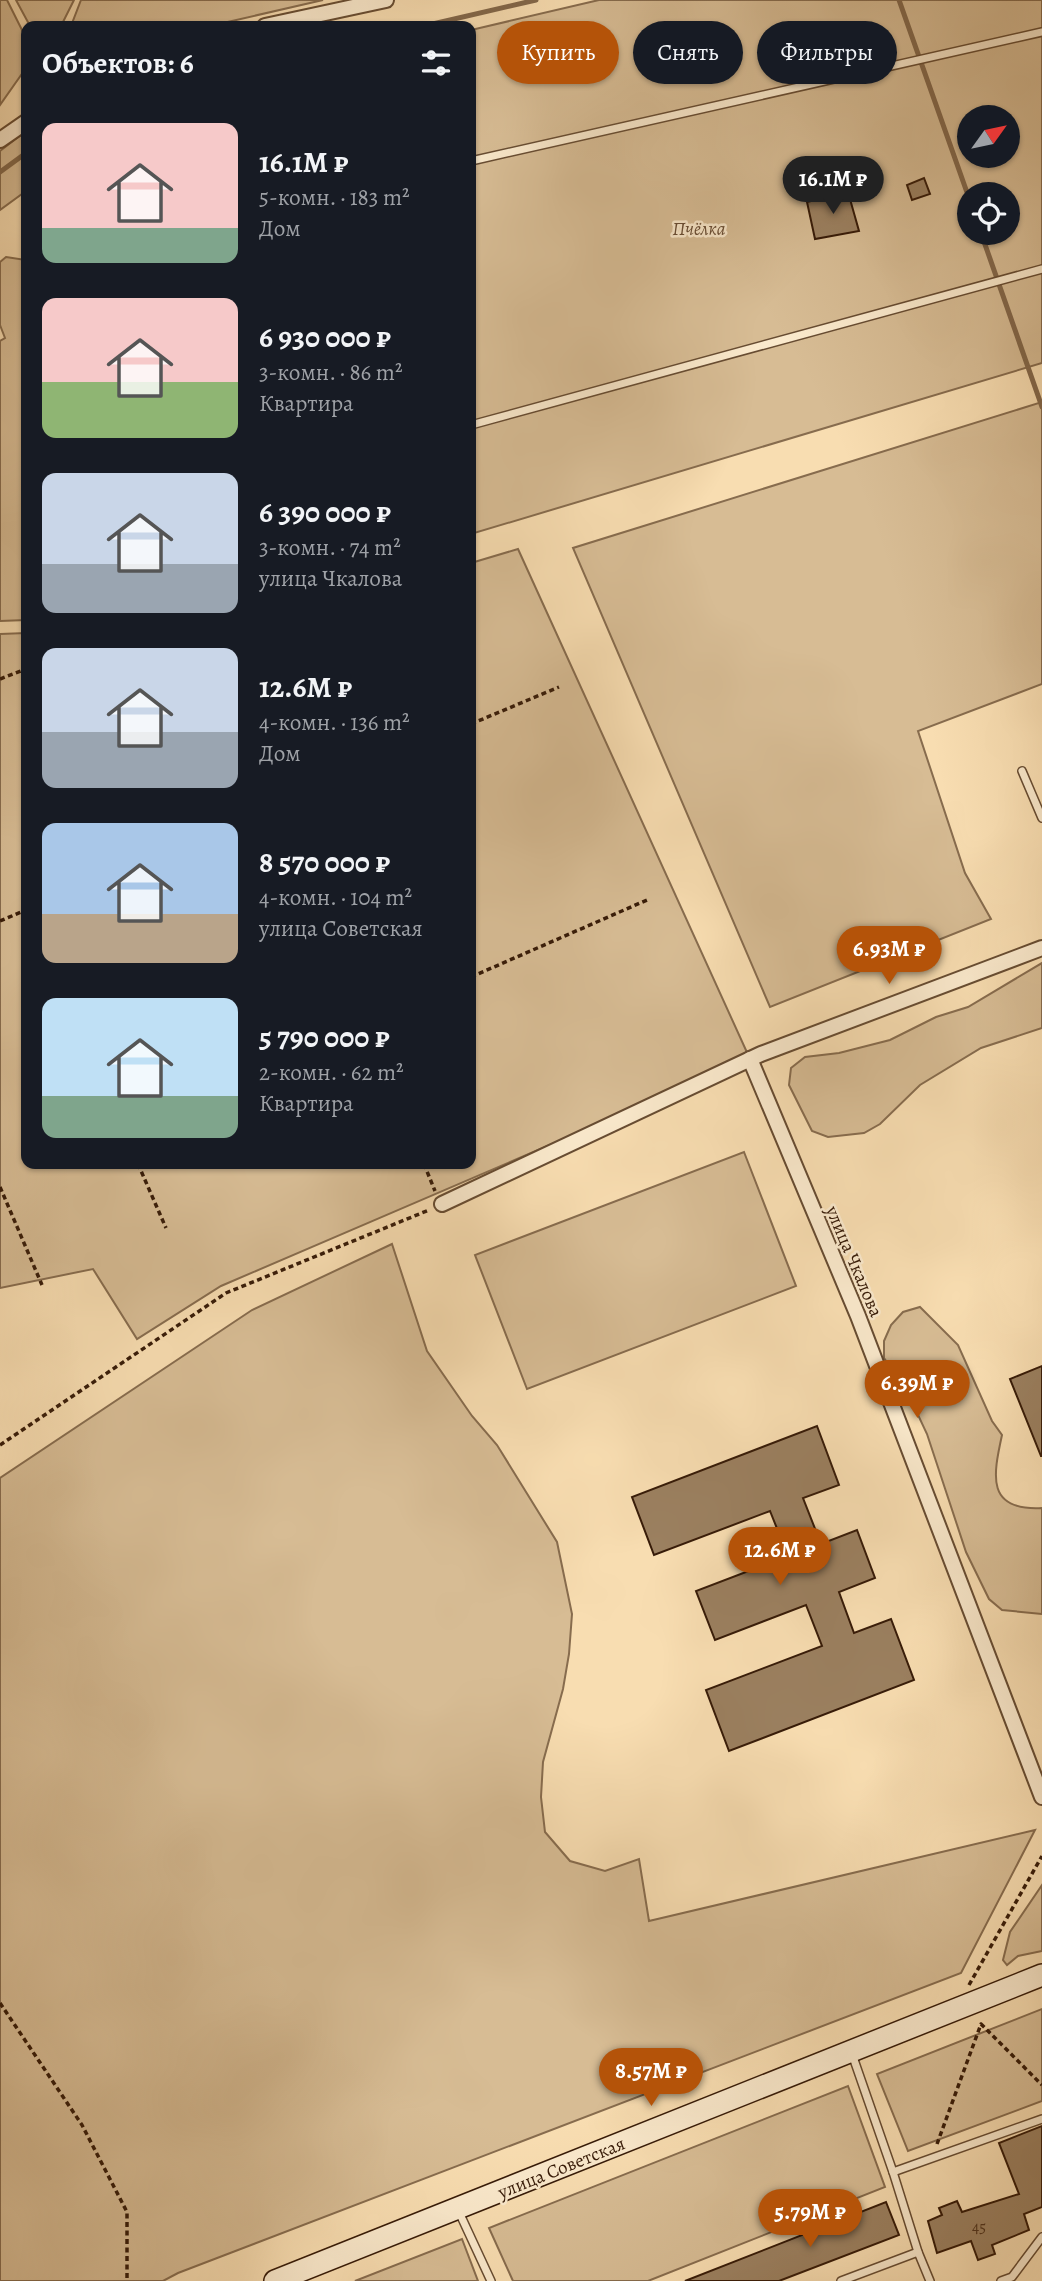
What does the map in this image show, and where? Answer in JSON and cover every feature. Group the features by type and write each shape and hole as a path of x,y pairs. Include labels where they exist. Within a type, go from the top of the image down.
{"street":[{"path":"288,21 386,0"},
{"path":"0,140 21,125"},
{"path":"442,1204 750,1059 1042,948"},
{"name":"улица Чкалова","path":"750,1059 858,1316 1042,1797"},
{"name":"улица Советская","path":"275,2281 1042,1975"}],"lane":[{"path":"476,160 1042,32"},
{"path":"476,424 1042,269"},
{"path":"1022,771 1042,818"},
{"path":"851,2051 930,2281"},
{"path":"894,2172 1042,2119"},
{"path":"457,2208 491,2281"},
{"path":"1001,2281 1012,2277 1042,2237"},
{"path":"841,2281 918,2252"}],"path":[{"path":"0,679 21,671"},
{"path":"476,722 559,687"},
{"path":"476,974 647,900"},
{"path":"0,921 21,912"},
{"path":"140,1169 166,1228"},
{"path":"0,1445 226,1293 442,1204 426,1169"},
{"path":"0,1187 42,1284"},
{"path":"967,1987 1042,1856"},
{"path":"0,2003 82,2125 127,2212 127,2281"},
{"path":"932,2159 981,2024 1042,2085"}],"green space":[{"path":"0,0 7,0 21,28 21,75 0,105"},
{"path":"16,0 74,0 64,21 27,21"},
{"path":"81,0 323,0 232,21 73,21"},
{"name":"Пчёлка","path":"599,0 1042,0 1042,363 476,533 476,29 497,24 497,84 619,84 619,21 509,21"},
{"path":"21,135 21,195 0,210 0,151"},
{"path":"6,257 21,259 21,620 0,621 0,341 5,338 0,325 0,262"},
{"path":"1042,402 1042,684 918,731 965,873 991,919 770,1007 573,548"},
{"path":"518,549 750,1059 221,1286 137,1339 93,1269 0,1288 0,634 21,633 21,1169 476,1169 476,562"},
{"path":"1042,963 1042,1028 981,1048 920,1085 880,1124 864,1133 828,1137 812,1131 789,1085 791,1068 805,1057 839,1053 890,1040 936,1017 968,1007"},
{"path":"744,1152 796,1286 527,1389 475,1255"},
{"path":"392,1244 427,1351 472,1416 497,1445 557,1542 572,1614 563,1689 543,1762 541,1797 545,1832 570,1861 605,1871 639,1859 649,1921 1035,1830 961,1973 163,2281 0,2281 0,1478 252,1310"},
{"path":"920,1307 958,1345 992,1421 1002,1435 996,1477 1002,1497 1011,1504 1042,1508 1042,1614 1002,1610 989,1599 966,1552 927,1434 905,1387 884,1358 884,1341 891,1325 903,1312"},
{"path":"1042,1885 1042,1951 1018,1956 1007,1965 1003,1960 1010,1932"},
{"path":"1042,2009 1042,2101 908,2151 877,2074"},
{"path":"848,2086 885,2187 648,2281 513,2281 489,2228"},
{"path":"462,2239 478,2281 355,2281"}],"building":[{"path":"924,178 930,194 912,200 907,185"},
{"path":"848,192 859,231 815,239 807,202"},
{"path":"1042,1366 1042,1456 1041,1456 1010,1379"},
{"path":"817,1426 839,1485 803,1498 821,1544 857,1530 875,1578 839,1592 854,1633 891,1619 914,1680 729,1751 706,1690 822,1646 806,1605 715,1640 696,1591 788,1556 770,1511 654,1555 632,1497"},
{"path":"1042,2126 1042,2207 1024,2214 1029,2230 992,2245 995,2254 978,2260 971,2241 937,2253 928,2221 942,2215 939,2208 957,2201 962,2212 1019,2194 999,2143"},
{"path":"886,2202 899,2235 779,2281 685,2281"}],"waterway":[{"path":"446,21 536,0"},
{"path":"899,0 963,182"},
{"path":"0,172 21,157"},
{"path":"985,245 1042,407"}]}
